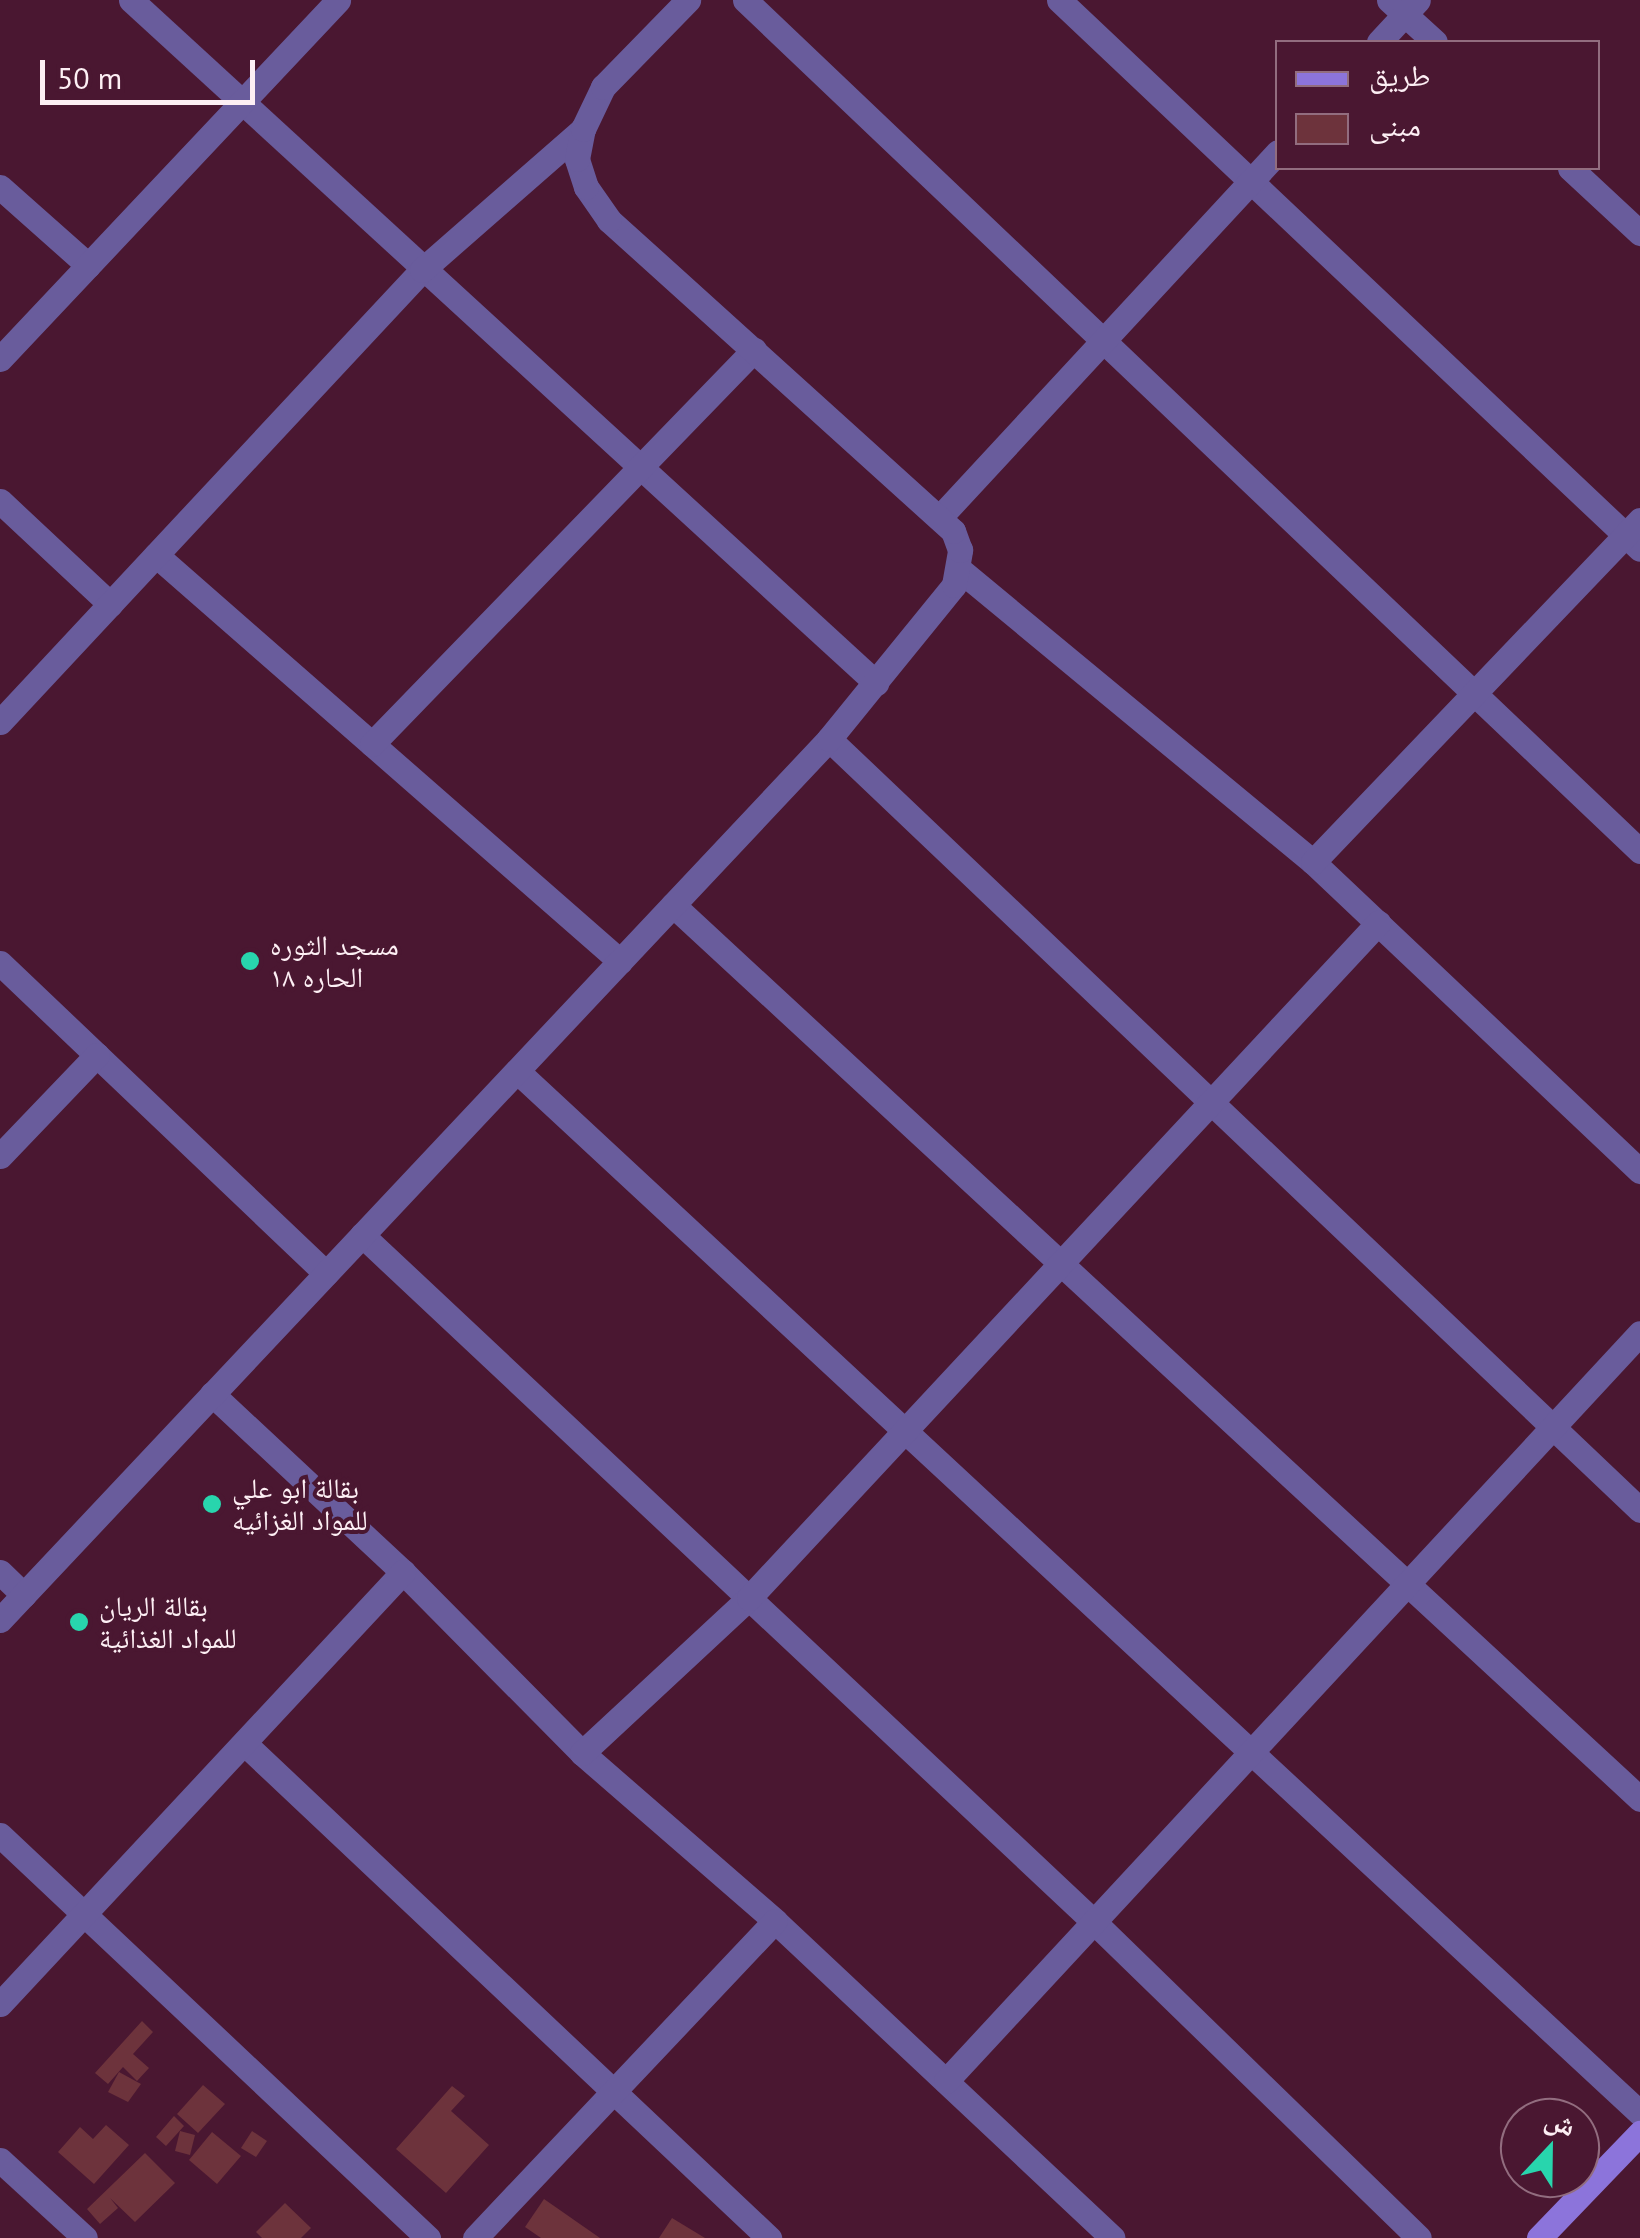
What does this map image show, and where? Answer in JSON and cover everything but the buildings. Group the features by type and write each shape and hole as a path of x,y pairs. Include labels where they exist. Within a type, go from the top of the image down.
{"street":[{"path":"131,0 876,683"},
{"path":"0,359 338,0"},
{"path":"0,1620 829,738 944,599 960,570 960,550 953,531 609,220 586,188 576,159 583,129 603,87 688,0"},
{"path":"746,0 1640,851"},
{"path":"1059,0 1635,535 1474,694 1313,862"},
{"path":"1380,40 1404,5 1433,40"},
{"path":"0,722 422,270 583,129"},
{"path":"940,518 1275,155"},
{"path":"1572,170 1640,233"},
{"path":"0,187 88,265"},
{"path":"372,744 754,350"},
{"path":"0,501 110,604"},
{"path":"156,555 620,961"},
{"path":"960,570 1313,862 1640,1171"},
{"path":"829,738 1640,1510"},
{"path":"673,904 1405,1586 1640,1799"},
{"path":"582,1753 749,1598 1378,923"},
{"path":"0,963 326,1274"},
{"path":"0,1156 98,1056"},
{"path":"517,1071 1254,1750 1640,2114"},
{"path":"362,1235 1094,1922 1418,2238"},
{"path":"946,2082 1640,1333"},
{"path":"212,1394 403,1572 582,1753 775,1920 1112,2238"},
{"path":"0,1572 24,1595"},
{"path":"0,2004 403,1572"},
{"path":"244,1742 770,2238"},
{"path":"0,1835 428,2238"},
{"path":"474,2238 775,1920"},
{"path":"1538,2238 1640,2132"},
{"path":"0,2160 85,2238"}],"place":[{"name":"مسجد الثوره الحاره ١٨","path":"250,961"},
{"name":"بقالة ابو علي للمواد الغزائيه","path":"212,1504"},
{"name":"بقالة الريان للمواد الغذائية","path":"79,1622"}]}
